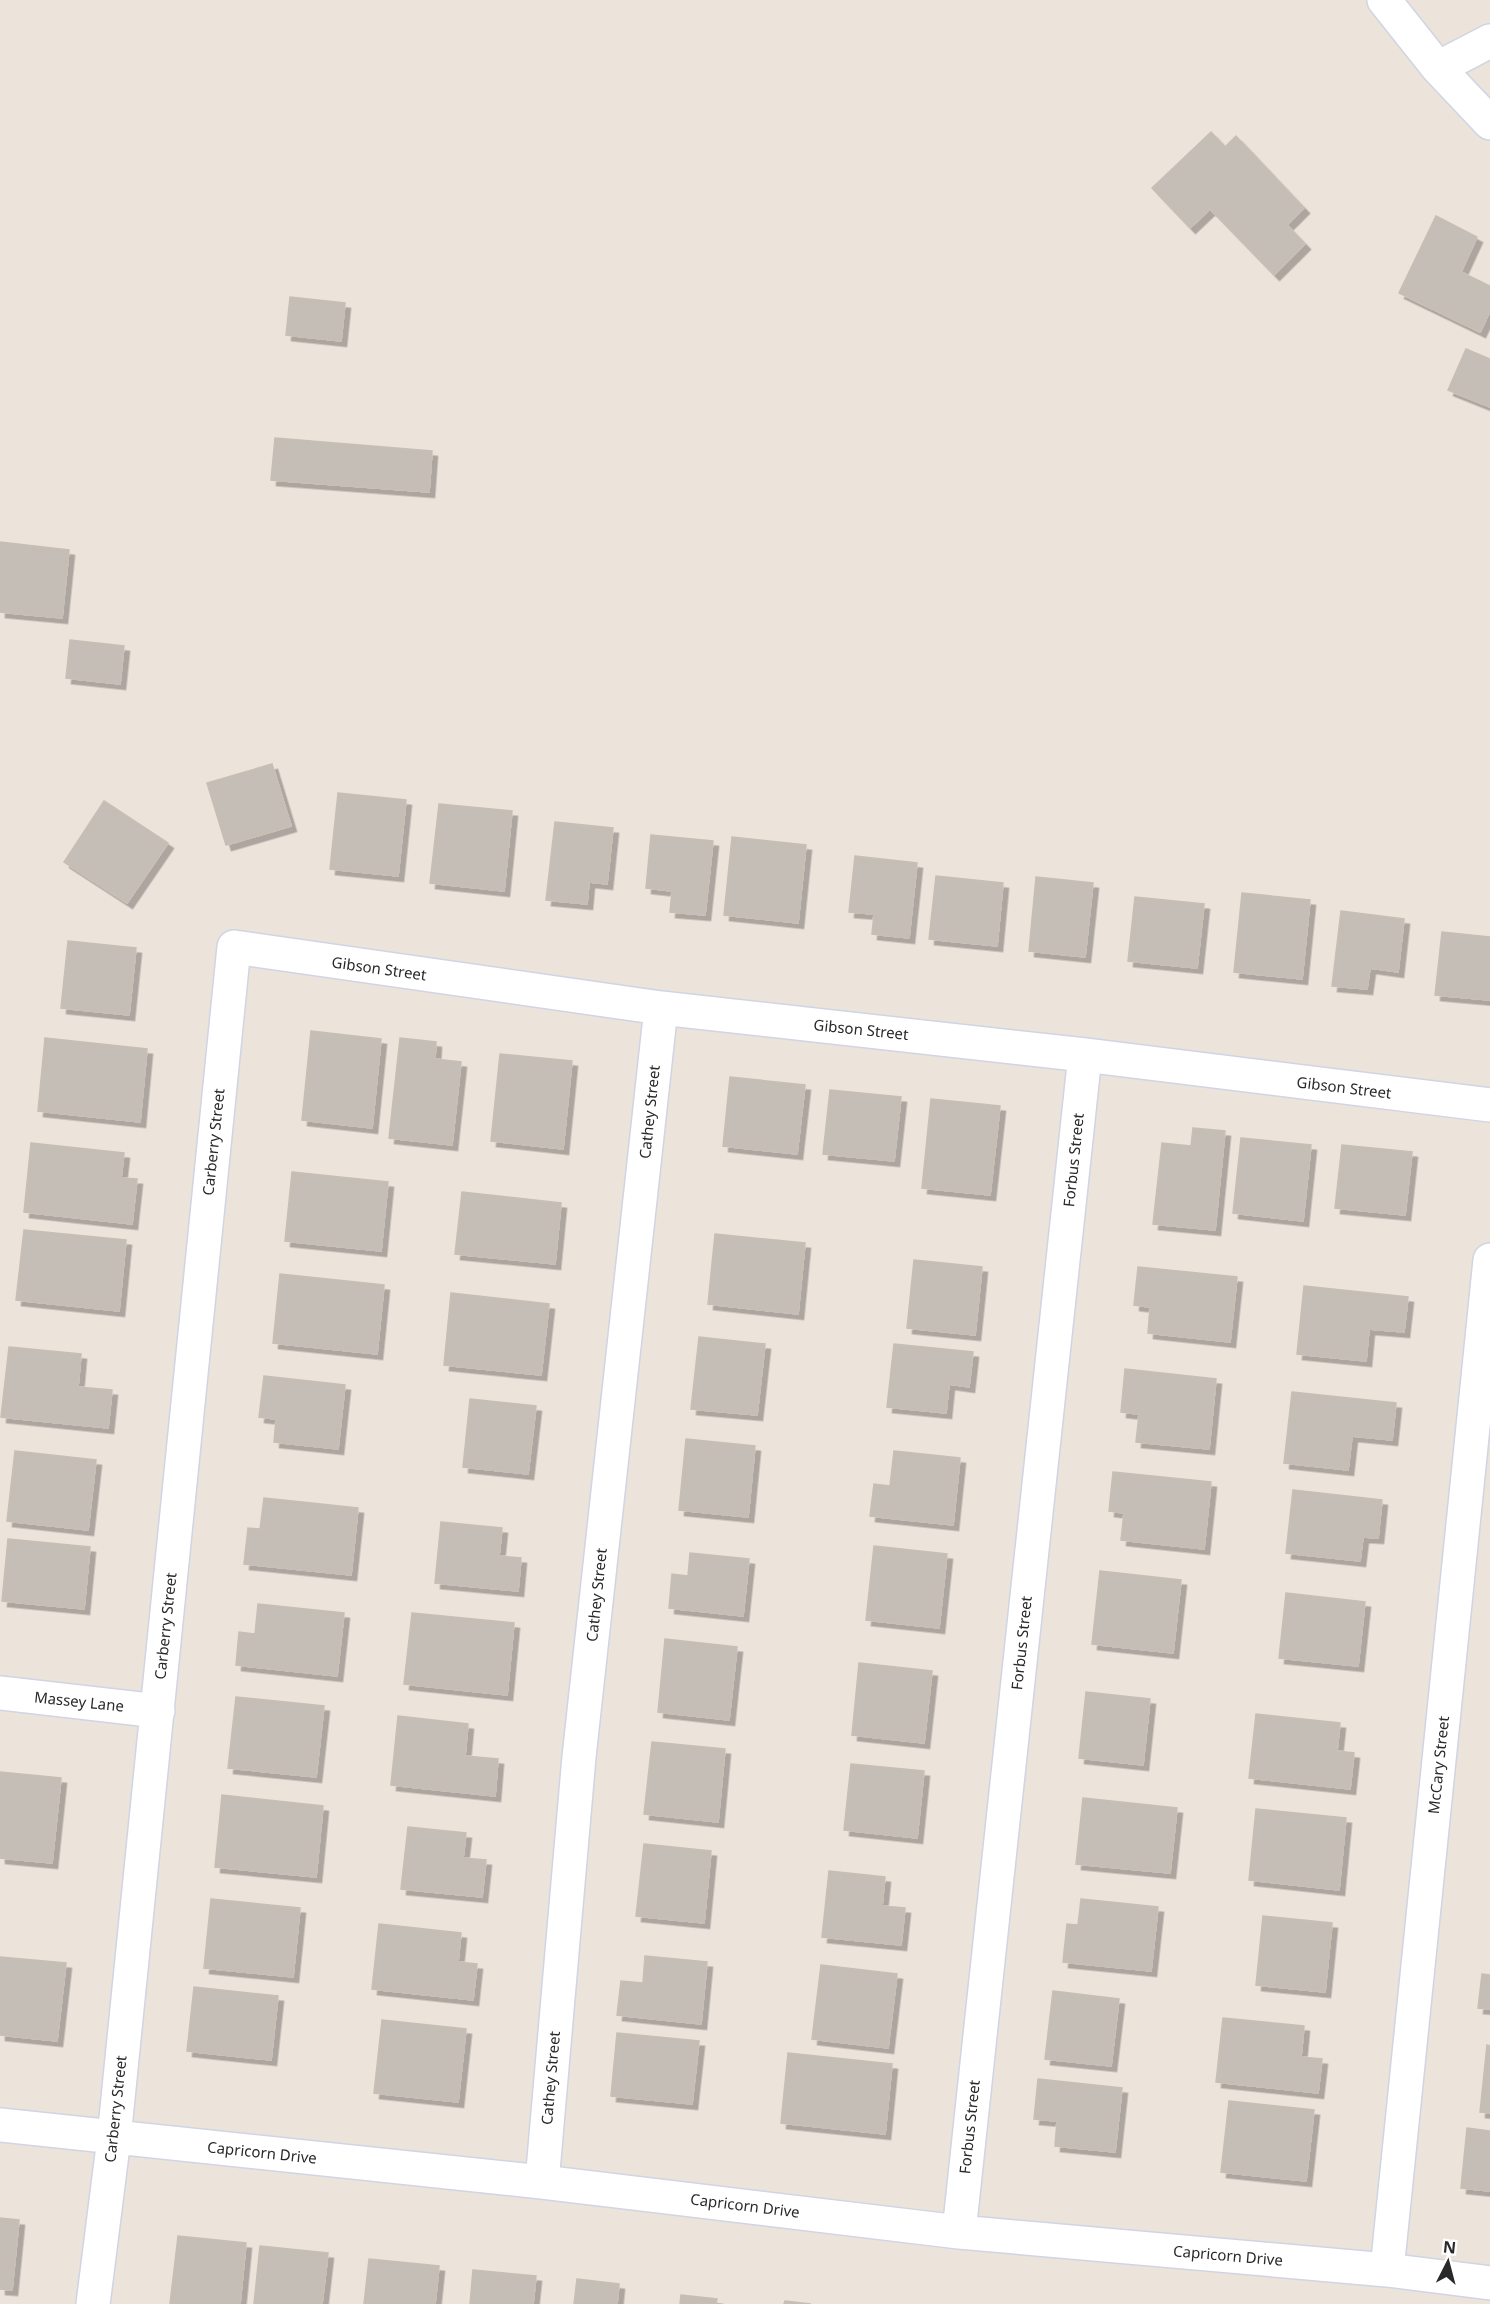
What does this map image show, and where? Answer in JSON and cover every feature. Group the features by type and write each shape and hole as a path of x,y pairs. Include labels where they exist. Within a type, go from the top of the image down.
{"street":[{"path":"1384,0 1438,68 1490,123"},
{"path":"1438,68 1490,40"},
{"name":"Gibson Street","path":"234,947 661,1008 1085,1055 1490,1105"},
{"name":"Carberry Street","path":"93,2304 114,2138 234,947"},
{"name":"Cathey Street","path":"542,2182 579,1757 661,1008"},
{"name":"Forbus Street","path":"959,2232 1085,1055"},
{"name":"McCary Street","path":"1388,2270 1490,1260"},
{"name":"Massey Lane","path":"0,1693 158,1711"},
{"name":"Capricorn Drive","path":"0,2125 542,2182 959,2232 1388,2270 1490,2283"}],"building":[{"path":"1211,132 1225,147 1236,136 1304,208 1287,225 1305,244 1274,275 1210,209 1190,228 1152,188"},
{"path":"1436,216 1477,237 1461,272 1490,286 1490,311 1480,332 1399,293"},
{"path":"290,297 345,303 341,341 286,335"},
{"path":"1466,349 1490,359 1490,407 1448,390"},
{"path":"275,438 432,451 429,492 271,480"},
{"path":"0,542 69,550 62,618 0,612"},
{"path":"70,640 124,646 120,684 66,678"},
{"path":"272,764 291,826 226,845 207,783"},
{"path":"338,793 406,800 398,876 330,869"},
{"path":"104,801 168,843 127,903 64,862"},
{"path":"439,804 512,811 504,891 430,883"},
{"path":"555,822 613,828 607,884 589,882 587,904 546,900"},
{"path":"651,835 713,841 705,915 670,912 672,891 646,888"},
{"path":"732,837 806,845 798,923 724,915"},
{"path":"855,856 917,863 909,938 872,934 874,914 849,912"},
{"path":"936,876 1003,883 997,946 929,939"},
{"path":"1036,877 1093,883 1085,957 1029,951"},
{"path":"1242,893 1310,900 1302,979 1234,972"},
{"path":"1135,897 1204,904 1197,968 1128,961"},
{"path":"1341,911 1404,919 1398,972 1370,968 1367,989 1332,986"},
{"path":"1442,932 1490,937 1490,1000 1435,995"},
{"path":"68,941 136,948 129,1015 61,1008"},
{"path":"311,1031 381,1039 372,1128 302,1120"},
{"path":"45,1038 147,1049 140,1122 38,1111"},
{"path":"400,1038 436,1042 435,1059 461,1062 452,1145 389,1138"},
{"path":"500,1054 572,1061 563,1149 491,1141"},
{"path":"730,1077 805,1085 797,1154 723,1146"},
{"path":"830,1090 901,1097 894,1161 823,1154"},
{"path":"931,1099 1000,1106 990,1195 922,1188"},
{"path":"1193,1128 1225,1131 1215,1230 1153,1224 1162,1143 1191,1146"},
{"path":"1241,1138 1311,1145 1303,1221 1233,1213"},
{"path":"31,1143 124,1153 121,1178 137,1179 132,1224 24,1212"},
{"path":"1342,1145 1412,1152 1405,1215 1335,1208"},
{"path":"292,1172 388,1182 381,1251 285,1241"},
{"path":"462,1192 561,1203 555,1264 455,1254"},
{"path":"24,1230 126,1240 119,1311 16,1300"},
{"path":"715,1234 805,1243 798,1314 708,1304"},
{"path":"914,1260 982,1267 975,1335 907,1328"},
{"path":"1138,1267 1237,1277 1230,1342 1148,1333 1150,1307 1134,1305"},
{"path":"280,1274 384,1285 377,1354 273,1343"},
{"path":"1304,1286 1408,1297 1404,1332 1369,1329 1366,1361 1297,1354"},
{"path":"451,1293 549,1304 541,1375 444,1365"},
{"path":"699,1337 765,1344 757,1415 691,1409"},
{"path":"894,1344 973,1352 969,1387 949,1384 946,1413 887,1407"},
{"path":"9,1347 81,1354 78,1387 112,1390 108,1428 1,1417"},
{"path":"1125,1369 1216,1379 1209,1449 1136,1442 1139,1414 1121,1412"},
{"path":"264,1376 345,1385 338,1449 274,1442 276,1419 259,1417"},
{"path":"1292,1392 1396,1403 1392,1440 1352,1436 1348,1470 1284,1463"},
{"path":"470,1399 536,1406 528,1474 463,1467"},
{"path":"686,1439 755,1446 748,1517 679,1510"},
{"path":"15,1451 96,1460 88,1530 7,1521"},
{"path":"894,1451 960,1458 953,1525 870,1516 874,1484 890,1486"},
{"path":"1113,1472 1211,1482 1204,1549 1121,1540 1124,1513 1109,1511"},
{"path":"1293,1490 1382,1500 1378,1538 1363,1537 1360,1561 1286,1553"},
{"path":"264,1498 358,1508 351,1575 244,1564 248,1528 260,1529"},
{"path":"441,1522 502,1528 499,1556 521,1558 518,1591 435,1583"},
{"path":"8,1539 90,1547 84,1609 2,1601"},
{"path":"874,1546 947,1554 939,1628 866,1620"},
{"path":"690,1553 749,1559 743,1616 669,1608 672,1574 688,1576"},
{"path":"1100,1571 1181,1580 1173,1653 1092,1644"},
{"path":"1286,1593 1365,1602 1358,1666 1279,1658"},
{"path":"258,1604 344,1613 337,1676 236,1665 239,1632 255,1634"},
{"path":"412,1613 514,1623 507,1695 404,1684"},
{"path":"665,1639 737,1647 729,1720 658,1712"},
{"path":"859,1663 932,1671 924,1743 852,1735"},
{"path":"1086,1692 1150,1699 1143,1765 1079,1758"},
{"path":"236,1697 324,1706 316,1777 228,1768"},
{"path":"1256,1714 1340,1723 1337,1751 1354,1753 1350,1789 1249,1778"},
{"path":"398,1716 468,1724 465,1756 498,1759 495,1796 391,1785"},
{"path":"652,1742 725,1749 718,1822 644,1814"},
{"path":"851,1764 924,1771 917,1838 844,1830"},
{"path":"0,1772 61,1778 52,1863 0,1858"},
{"path":"222,1795 323,1806 316,1877 215,1867"},
{"path":"1083,1798 1177,1808 1170,1873 1076,1864"},
{"path":"1256,1809 1346,1818 1339,1890 1249,1880"},
{"path":"408,1827 466,1833 463,1858 486,1860 482,1897 401,1889"},
{"path":"644,1844 711,1851 704,1923 636,1916"},
{"path":"829,1871 885,1877 882,1906 905,1908 901,1945 822,1937"},
{"path":"211,1899 300,1908 293,1977 204,1968"},
{"path":"1081,1899 1158,1907 1151,1971 1063,1962 1067,1924 1078,1925"},
{"path":"1263,1916 1332,1923 1325,1992 1256,1985"},
{"path":"379,1924 461,1933 458,1962 477,1964 473,2000 372,1989"},
{"path":"645,1956 707,1962 701,2024 617,2015 621,1981 643,1983"},
{"path":"0,1957 66,1963 57,2041 0,2035"},
{"path":"821,1965 897,1974 888,2048 812,2039"},
{"path":"1482,1974 1490,1975 1490,2009 1478,2008"},
{"path":"194,1987 278,1996 271,2060 187,2051"},
{"path":"1053,1991 1119,1999 1111,2066 1045,2059"},
{"path":"1223,2018 1304,2026 1301,2057 1322,2059 1318,2093 1216,2082"},
{"path":"382,2020 466,2029 458,2102 374,2093"},
{"path":"617,2033 699,2041 692,2104 611,2096"},
{"path":"1487,2045 1490,2046 1490,2113 1480,2112"},
{"path":"788,2053 892,2064 885,2134 781,2123"},
{"path":"1038,2079 1122,2088 1115,2152 1055,2146 1057,2121 1034,2119"},
{"path":"1229,2101 1314,2110 1306,2181 1221,2172"},
{"path":"1467,2128 1490,2131 1490,2191 1461,2188"},
{"path":"0,2218 19,2220 12,2290 0,2289"},
{"path":"178,2236 246,2243 240,2304 170,2304"},
{"path":"260,2246 328,2253 322,2304 254,2304"},
{"path":"369,2259 439,2266 435,2304 364,2304"},
{"path":"473,2270 536,2276 533,2304 470,2304"},
{"path":"577,2279 619,2284 617,2304 574,2304"},
{"path":"681,2295 717,2299 716,2304 680,2304"},
{"path":"785,2301 811,2304 784,2304"}]}
